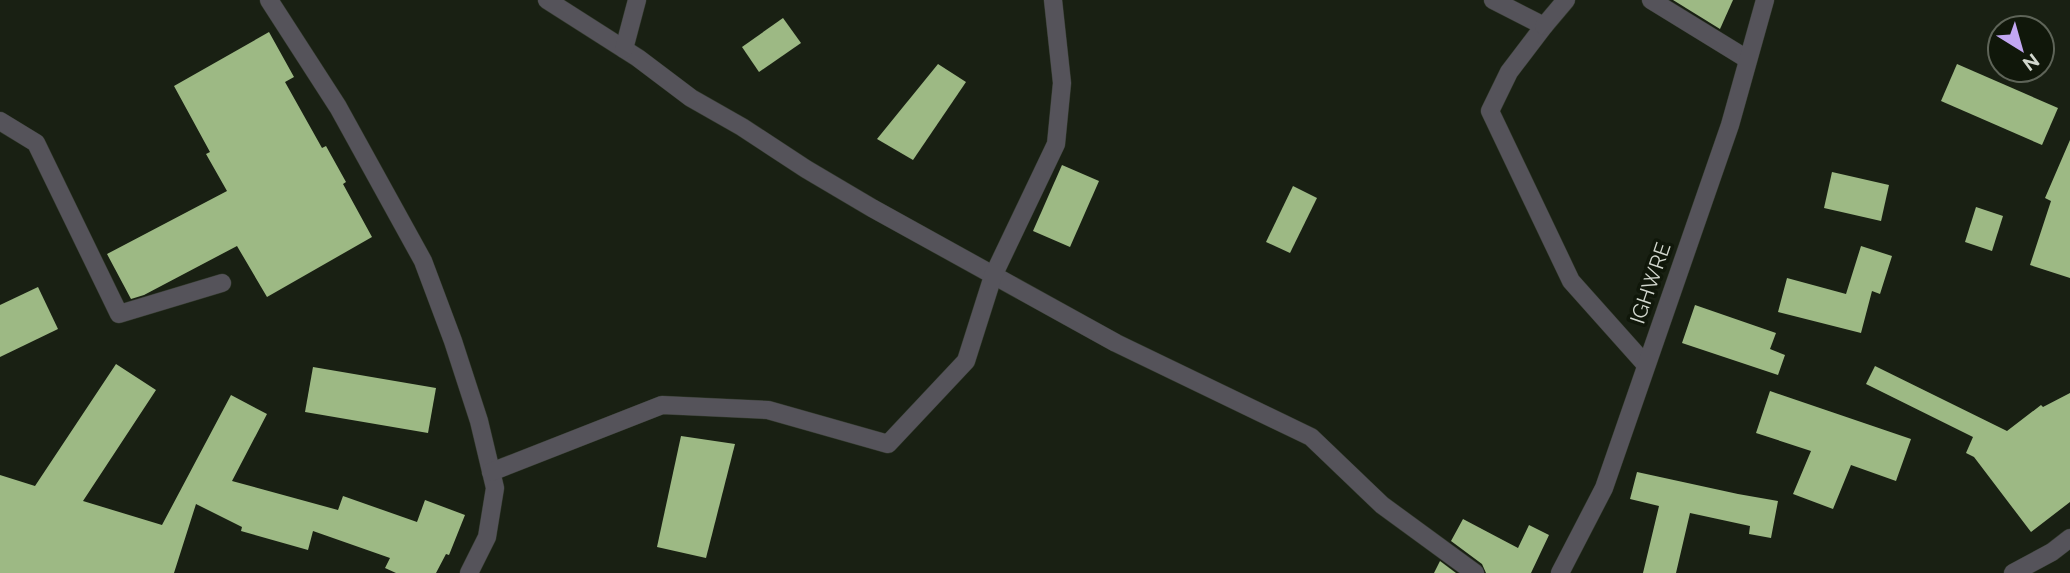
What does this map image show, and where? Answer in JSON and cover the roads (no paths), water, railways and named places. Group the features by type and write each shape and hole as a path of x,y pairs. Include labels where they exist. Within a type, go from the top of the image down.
{"street":[{"path":"269,0 338,107 423,261 453,341 479,421 495,488 487,537 469,573"},
{"path":"547,0 806,170 1116,343 1311,437 1382,505 1475,573"},
{"path":"624,49 637,0"},
{"path":"491,472 662,405 768,410 888,444 966,361 993,276 1056,144 1062,83 1053,0"},
{"path":"1493,0 1544,26"},
{"path":"1566,0 1509,72 1490,111 1571,281 1646,365"},
{"path":"1651,0 1747,59"},
{"name":"IGHWRE","path":"1560,573 1604,488 1730,125 1765,0"},
{"path":"0,121 36,143 119,314 222,283"},
{"path":"2013,573 2052,552 2070,538"}]}
